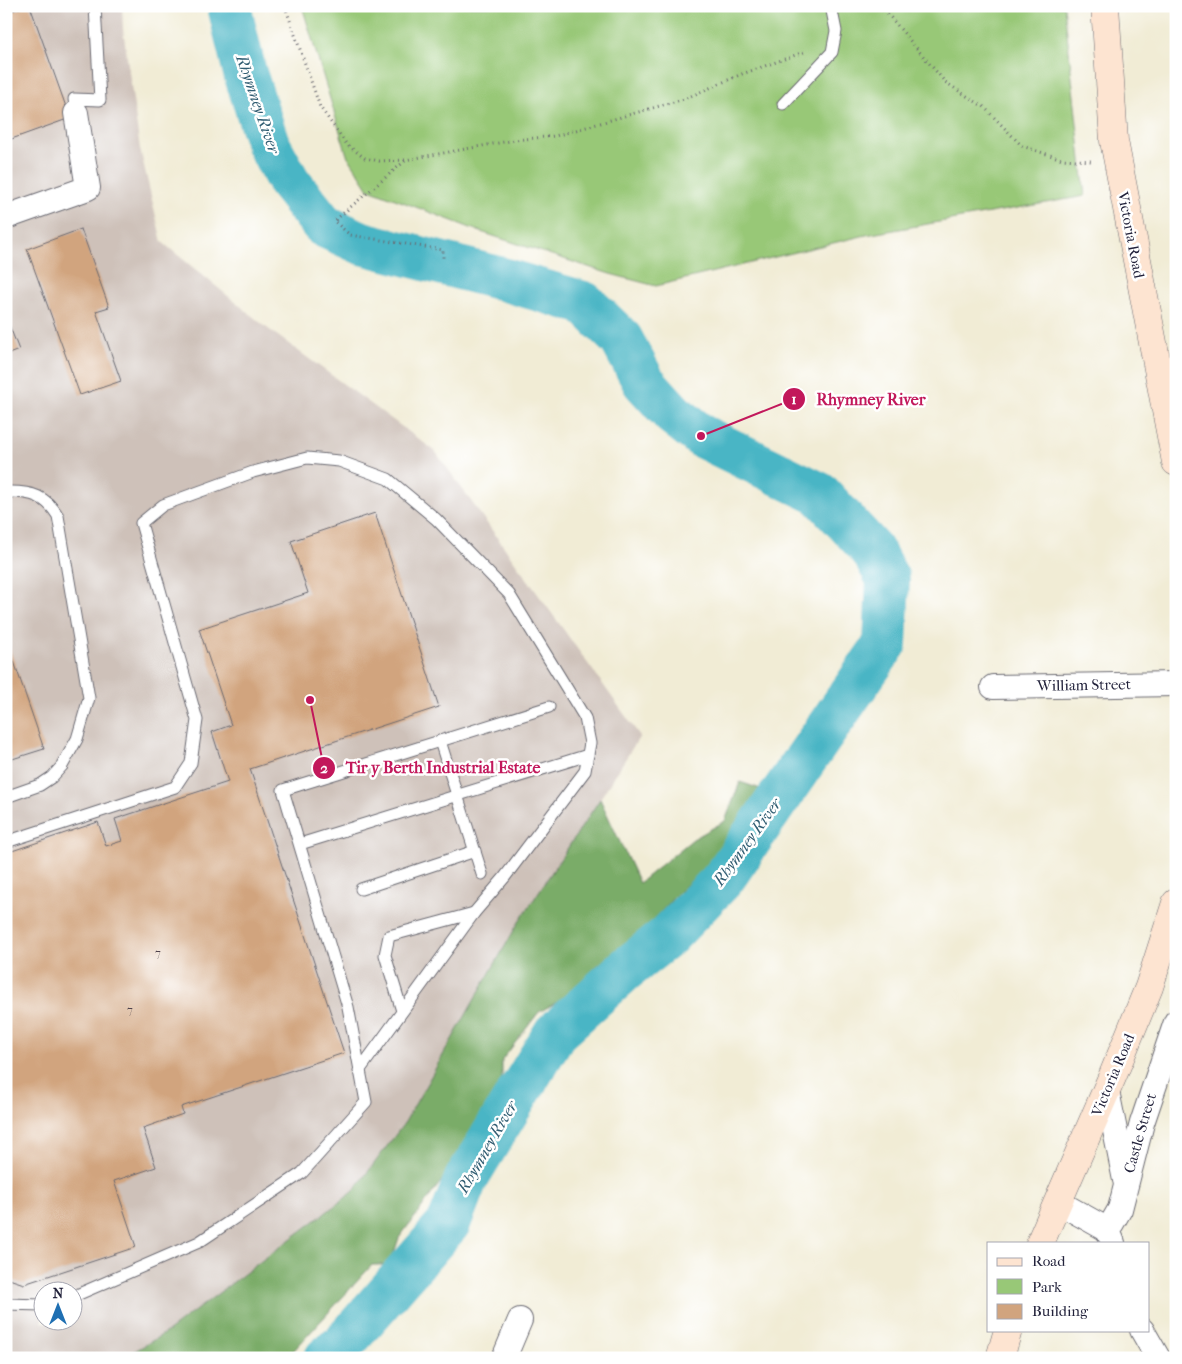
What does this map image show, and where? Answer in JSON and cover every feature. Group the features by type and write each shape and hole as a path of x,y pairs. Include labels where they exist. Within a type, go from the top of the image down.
{"main road":[{"name":"Victoria Road","path":"1104,6 1106,50 1117,158 1176,462"},
{"name":"Victoria Road","path":"1040,1242 1107,1090 1149,987 1176,903"},
{"path":"1000,1358 1007,1332"}],"street":[{"path":"6,217 88,188 76,113"},
{"name":"William Street","path":"993,687 1176,684"},
{"name":"Castle Street","path":"1111,1236 1120,1209 1142,1122 1176,1022"},
{"path":"1107,1090 1126,1184"},
{"path":"1058,1202 1111,1236"},
{"path":"504,1358 520,1320"},
{"path":"1143,1332 1158,1358"}],"lane":[{"path":"76,113 74,99 100,100 95,6"},
{"path":"783,104 832,52 836,31 831,6"},
{"path":"6,842 175,787 191,763 197,720 140,522 164,505 253,472 308,458 339,461 388,479 436,519 509,594 585,718 590,743 585,771 504,878 474,913 359,1071"},
{"path":"6,797 40,785 52,777 62,766 77,739 89,698 58,516 51,505 42,497 26,492 10,492"},
{"path":"82,1293 199,1242 302,1173 366,1102 348,1006 283,790 549,707"},
{"path":"440,741 482,874"},
{"path":"300,844 588,755"},
{"path":"361,889 475,851"},
{"path":"402,1011 386,955 389,936 474,913"},
{"path":"6,1304 32,1305"}],"path":[{"path":"285,6 320,107 347,145 365,158 379,162 405,160 515,140 555,136 583,129 684,99 742,74 834,42"},
{"path":"880,6 945,82 984,107 1022,146 1062,159 1087,161 1117,158"},
{"path":"405,160 334,221 350,235 442,250 442,258"}],"shaded area":[{"path":"6,6 122,6 123,29 140,149 162,242 267,328 435,451 640,736 552,874 517,925 405,1122 353,1192 167,1332 123,1358 6,1358"}],"green space":[{"path":"302,6 1064,6 1085,196 866,235 656,286 610,274 481,232 369,189 347,155"},
{"path":"740,782 761,789 705,868 676,895 639,937 598,965 565,998 539,1012 502,1060 502,1088 446,1175 399,1238 390,1265 372,1265 287,1358 123,1358 167,1332 353,1192 405,1122 517,925 600,799 639,883 693,839 725,821"}],"building":[{"path":"30,6 70,118 6,141 6,13"},
{"path":"81,229 109,307 96,311 121,381 80,395 27,249"},
{"path":"6,317 19,350 6,355"},
{"path":"375,513 439,707 250,769 344,1053 181,1107 183,1114 143,1128 156,1167 114,1181 136,1247 24,1284 6,1278 6,853 98,822 106,846 122,841 115,819 228,782 212,732 231,725 199,629 308,593 291,541"},
{"path":"6,638 44,749 6,761"}],"waterway":[{"name":"Rhymney River","path":"229,6 245,73 268,144 289,182 324,226 362,243 502,279 584,303 621,339 644,382 673,414 701,436 820,494 872,550 888,579 885,644 723,879 668,936 625,970 555,1033 466,1179 449,1223 343,1344 326,1358"}],"place":[{"name":"Rhymney River","path":"701,436"},
{"name":"Tir y Berth Industrial Estate","path":"310,700"}]}
